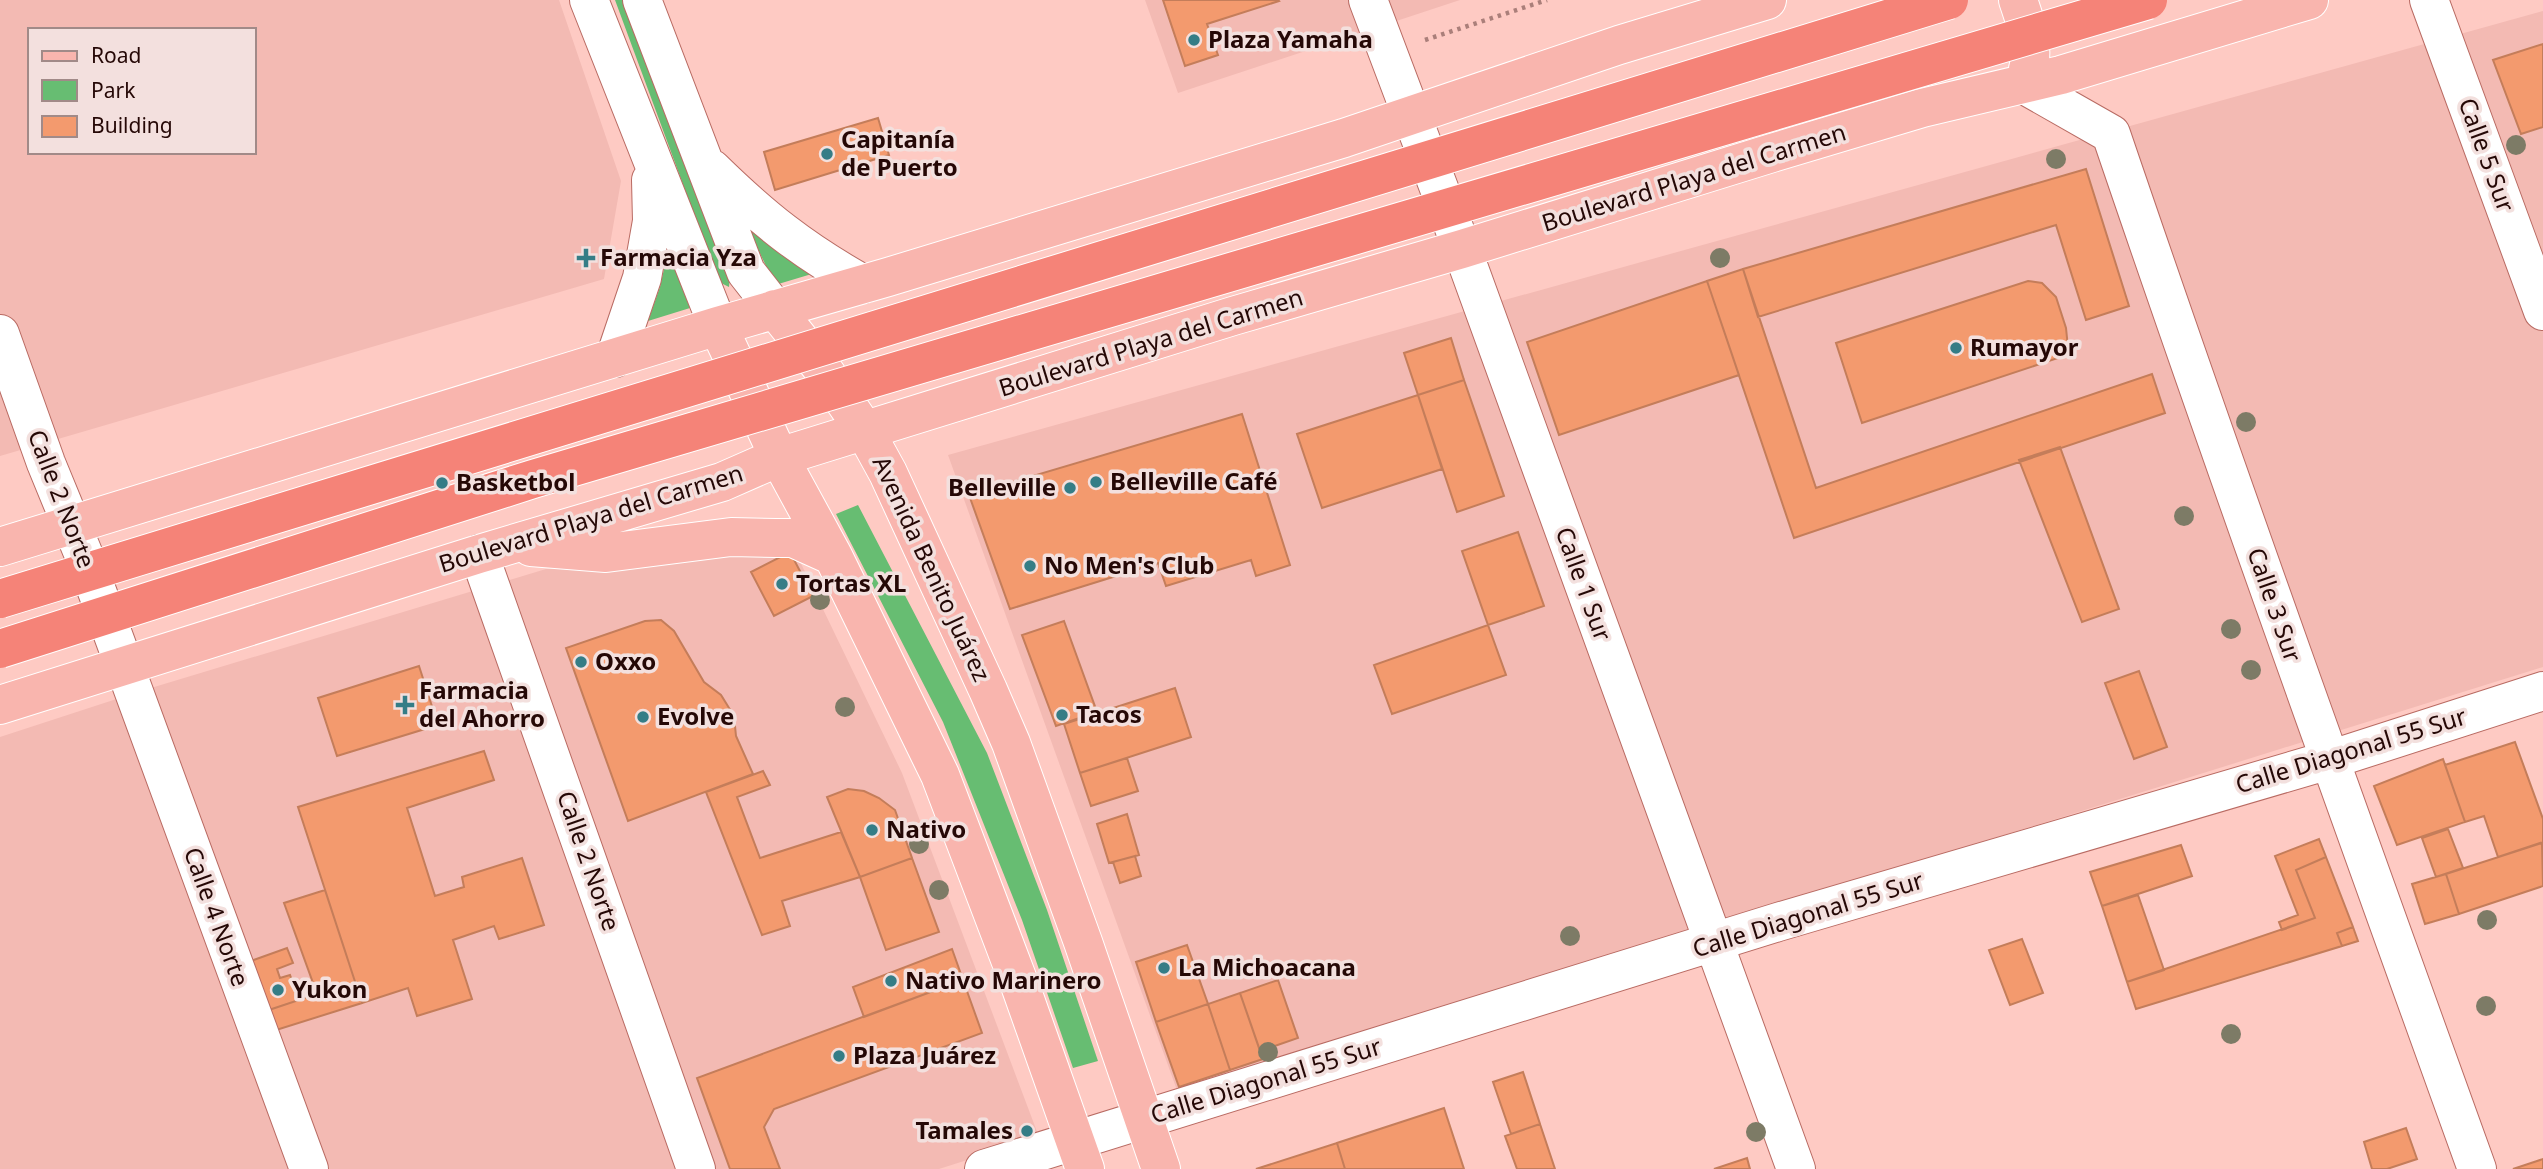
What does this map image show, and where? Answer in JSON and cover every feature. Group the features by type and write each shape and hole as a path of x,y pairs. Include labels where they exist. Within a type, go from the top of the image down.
{"highway":[{"path":"0,598 1949,0"},
{"path":"0,649 533,479 2148,0"}],"main road":[{"path":"0,547 718,326 1344,138 1619,45 1768,0"},
{"path":"2018,0 2026,25 2031,60 2023,84"},
{"name":"Boulevard Playa del Carmen","path":"0,705 493,549 722,482 779,457 1245,312 1462,249 1909,112 2023,84 2309,0"},
{"name":"Avenida Benito Juárez","path":"775,309 822,368 865,431 888,473 1010,743 1083,942 1161,1169"},
{"path":"718,326 779,457 833,556 940,775 1021,988 1079,1154"},
{"path":"493,549 606,553 732,537 793,538 833,556"}],"street":[{"path":"589,0 718,326"},
{"name":"Avenida Benito Juárez","path":"642,0 747,272 775,309"},
{"name":"Calle 1 Sur","path":"1368,0 1462,249 1796,1169"},
{"name":"Calle 5 Sur","path":"2429,0 2543,311"},
{"name":"Calle 3 Sur","path":"2023,84 2111,134 2329,760 2477,1169"},
{"path":"615,358 642,278 652,221 651,160"},
{"path":"703,160 750,207 796,244 863,284"},
{"name":"Calle 2 Norte","path":"0,334 123,665"},
{"name":"Calle 2 Norte","path":"493,549 696,1169"},
{"name":"Calle 4 Norte","path":"123,665 309,1169"},
{"name":"Calle Diagonal 55 Sur","path":"984,1169 1079,1154 1143,1118 1778,922 2329,760 2543,691"}],"path":[{"path":"1417,43 1547,0"}],"shaded area":[{"path":"0,0 559,0 621,181 604,279 0,456"},
{"path":"1145,0 1460,0 1178,93"},
{"path":"2543,11 2543,667 1178,1093 948,455"},
{"path":"793,547 902,773 1039,1137 939,1169 0,1169 0,737 141,691 546,569"}],"green space":[{"path":"615,0 628,0 730,276 729,287 719,282"},
{"path":"747,226 815,273 775,285"},
{"path":"668,251 690,308 648,321 660,287"},
{"path":"858,505 987,753 1047,910 1098,1061 1073,1068 1022,920 943,722 836,514"}],"building":[{"name":"Plaza Yamaha","path":"1163,0 1279,1 1207,24 1218,55 1185,66"},
{"path":"2543,44 2543,127 2521,134 2493,60"},
{"name":"Capitanía de Puerto","path":"878,118 889,155 775,190 764,152"},
{"path":"2086,169 2129,306 2086,320 2056,225 1758,317 1743,269"},
{"path":"1743,269 1816,488 2152,374 2165,413 1794,538 1707,281"},
{"path":"1707,281 1739,375 1559,435 1527,342"},
{"path":"2028,281 2042,283 2056,297 2066,328 2068,348 2061,357 1862,423 1836,343"},
{"path":"1451,338 1464,380 1418,395 1404,353"},
{"path":"1464,380 1504,496 1457,512 1418,395"},
{"path":"1418,395 1442,469 1322,508 1297,434"},
{"path":"1242,414 1290,565 1256,576 1251,560 1166,586 1158,563 1010,609 969,495"},
{"path":"2060,447 2119,609 2082,622 2019,460"},
{"path":"1518,532 1544,606 1488,625 1462,551"},
{"name":"Tortas XL","path":"790,552 813,596 774,616 751,572"},
{"path":"661,620 674,631 704,682 721,695 734,716 736,736 753,774 628,821 566,648 645,621"},
{"path":"1064,621 1097,712 1056,726 1022,635"},
{"path":"1488,625 1506,675 1392,714 1374,665"},
{"path":"419,666 438,725 337,756 318,698"},
{"path":"2139,671 2167,747 2134,759 2105,683"},
{"path":"1175,688 1191,737 1080,773 1064,724"},
{"path":"2515,742 2543,819 2543,842 2498,857 2484,816 2465,822 2445,765"},
{"path":"484,751 494,780 407,808 435,896 464,887 462,877 522,858 544,925 499,939 494,926 453,940 472,999 417,1016 408,988 362,1003 298,807"},
{"path":"1127,758 1138,791 1091,806 1080,773"},
{"path":"2443,759 2465,822 2397,845 2374,786"},
{"path":"763,771 770,785 737,797 760,858 841,832 860,877 782,901 790,926 762,935 706,792"},
{"path":"848,789 864,791 895,810 912,858 860,877 827,797"},
{"path":"1127,814 1139,855 1109,863 1097,824"},
{"path":"2448,829 2463,868 2436,877 2422,838"},
{"path":"2319,839 2326,857 2296,870 2315,918 2282,930 2279,922 2298,915 2275,856"},
{"path":"2542,843 2543,886 2459,914 2446,874"},
{"path":"2181,845 2192,876 2102,906 2090,872"},
{"path":"1135,856 1141,876 1120,883 1113,862"},
{"path":"2326,857 2353,927 2337,933 2342,946 2136,1009 2127,982 2315,918 2296,870"},
{"path":"912,858 939,932 886,950 860,877"},
{"path":"2446,874 2459,914 2425,924 2412,884"},
{"path":"325,890 362,1003 273,1031 266,1011 317,994 284,903"},
{"path":"2138,895 2164,970 2127,982 2102,906"},
{"path":"2353,927 2358,941 2342,946 2337,933"},
{"path":"2022,939 2043,993 2010,1005 1989,950"},
{"path":"1187,945 1208,1004 1156,1022 1136,962"},
{"path":"287,948 293,963 277,969 280,978 290,975 299,1000 266,1011 248,962"},
{"path":"952,949 963,980 864,1017 853,987"},
{"name":"Plaza Juárez","path":"963,980 982,1033 774,1109 764,1127 780,1169 730,1169 697,1078"},
{"path":"1278,980 1298,1038 1260,1051 1240,993"},
{"path":"1240,993 1263,1059 1230,1070 1208,1004"},
{"path":"1208,1004 1230,1070 1179,1087 1156,1022"},
{"path":"1523,1072 1540,1124 1511,1134 1493,1082"},
{"path":"1444,1108 1464,1169 1345,1169 1337,1143"},
{"path":"1540,1124 1555,1169 1517,1169 1505,1136"},
{"path":"2406,1128 2417,1159 2387,1169 2372,1169 2364,1142"},
{"path":"1337,1143 1345,1169 1256,1169"},
{"path":"1747,1158 1750,1169 1714,1169"},
{"path":"2543,1159 2543,1169 2513,1169"}],"place":[{"name":"Plaza Yamaha","path":"1194,40"},
{"name":"Capitanía de Puerto","path":"827,154"},
{"name":"Farmacia Yza","path":"586,258"},
{"name":"Rumayor","path":"1956,348"},
{"name":"Belleville Café","path":"1096,482"},
{"name":"Basketbol","path":"442,483"},
{"name":"Belleville","path":"1070,488"},
{"name":"No Men's Club","path":"1030,566"},
{"name":"Tortas XL","path":"782,584"},
{"name":"Oxxo","path":"581,662"},
{"name":"Farmacia del Ahorro","path":"405,705"},
{"name":"Tacos","path":"1062,715"},
{"name":"Evolve","path":"643,717"},
{"name":"Nativo","path":"872,830"},
{"name":"La Michoacana","path":"1164,968"},
{"name":"Nativo Marinero","path":"891,981"},
{"name":"Yukon","path":"278,990"},
{"name":"Plaza Juárez","path":"839,1056"},
{"name":"Tamales","path":"1027,1131"}]}
